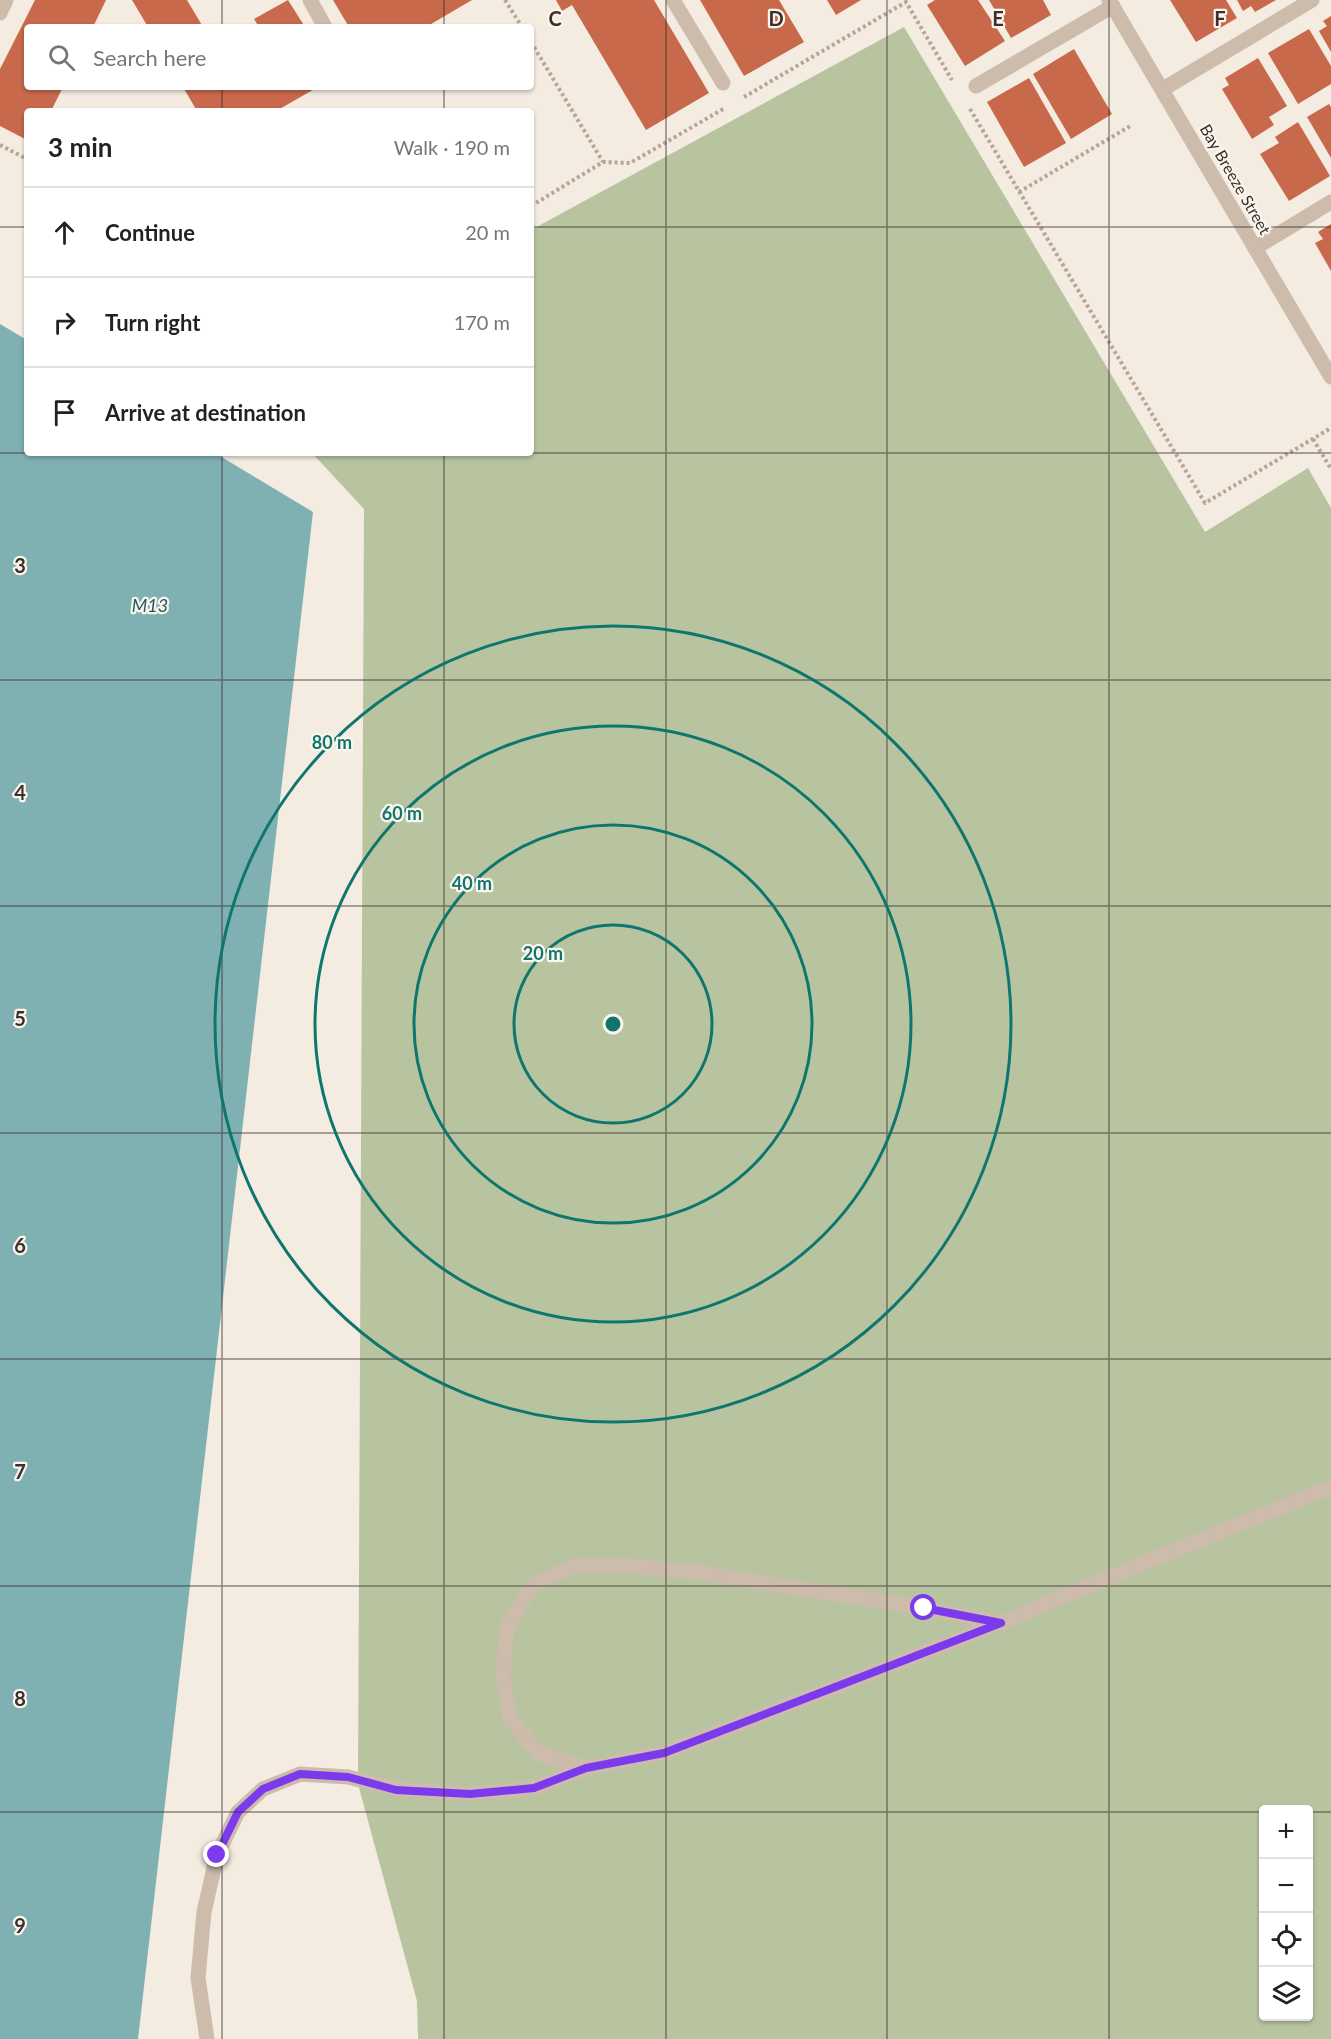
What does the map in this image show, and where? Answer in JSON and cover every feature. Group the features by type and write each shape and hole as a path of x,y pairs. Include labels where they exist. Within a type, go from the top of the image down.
{"street":[{"path":"0,13 6,0"},
{"path":"310,0 323,24"},
{"path":"673,0 723,83"},
{"path":"1163,89 1312,0"},
{"path":"976,86 1111,3"},
{"name":"Bay Breeze Street","path":"1111,3 1331,377"},
{"path":"1255,248 1331,202"},
{"path":"207,2039 198,1978 204,1912 217,1855 238,1812 263,1789 300,1774 348,1777 396,1790 470,1794 534,1788 586,1768 664,1753 1001,1623 1331,1486"},
{"path":"586,1768 540,1754 510,1720 503,1676 507,1626 534,1585 573,1566 631,1566 695,1572 914,1606 1001,1623"}],"path":[{"path":"505,0 520,24"},
{"path":"743,98 907,1 954,82"},
{"path":"534,47 603,162"},
{"path":"966,102 1205,503 1331,428"},
{"path":"534,204 603,162 630,163 733,104"},
{"path":"1019,192 1132,125"},
{"path":"0,145 24,157"},
{"path":"1313,439 1331,469"}],"green space":[{"path":"904,27 1205,532 1308,468 1331,508 1331,2039 418,2039 417,2001 358,1784 364,509 315,456 534,456 534,228"}],"water":[{"name":"M13","path":"0,324 24,338 24,456 220,456 313,512 138,2039 0,2039"}],"building":[{"path":"35,0 106,0 94,24 24,24 24,90 62,90 52,108 24,108 24,138 0,126 0,69"},
{"path":"132,0 187,0 201,24 146,24"},
{"path":"288,0 303,24 257,24 254,19"},
{"path":"333,0 472,0 431,24 347,24"},
{"path":"556,0 654,0 709,93 646,130 572,5 562,11"},
{"path":"700,0 779,0 804,42 744,76"},
{"path":"827,0 861,0 836,15"},
{"path":"935,0 978,0 1005,41 965,66 927,5"},
{"path":"989,0 1043,0 1051,15 1011,38"},
{"path":"1170,0 1226,0 1237,18 1196,42"},
{"path":"1237,0 1276,0 1255,12 1251,6 1243,11"},
{"path":"1331,16 1331,52 1319,31 1327,26 1323,21"},
{"path":"1309,29 1331,66 1331,84 1298,104 1268,53"},
{"path":"1074,49 1112,114 1071,139 1033,74"},
{"path":"1258,58 1287,106 1269,117 1274,125 1252,139 1222,89 1229,85 1225,78"},
{"path":"1029,78 1066,143 1024,167 987,102"},
{"path":"185,90 313,90 281,108 195,108"},
{"path":"1329,104 1331,107 1331,158 1307,117"},
{"path":"1298,122 1330,176 1289,201 1260,154 1279,143 1275,137"},
{"path":"1331,224 1331,271 1315,243 1323,239 1318,232"}],"route":[{"path":"217,1855 238,1812 263,1789 300,1774 348,1777 396,1790 470,1794 534,1788 586,1768 664,1753 1001,1623 924,1608"}]}
